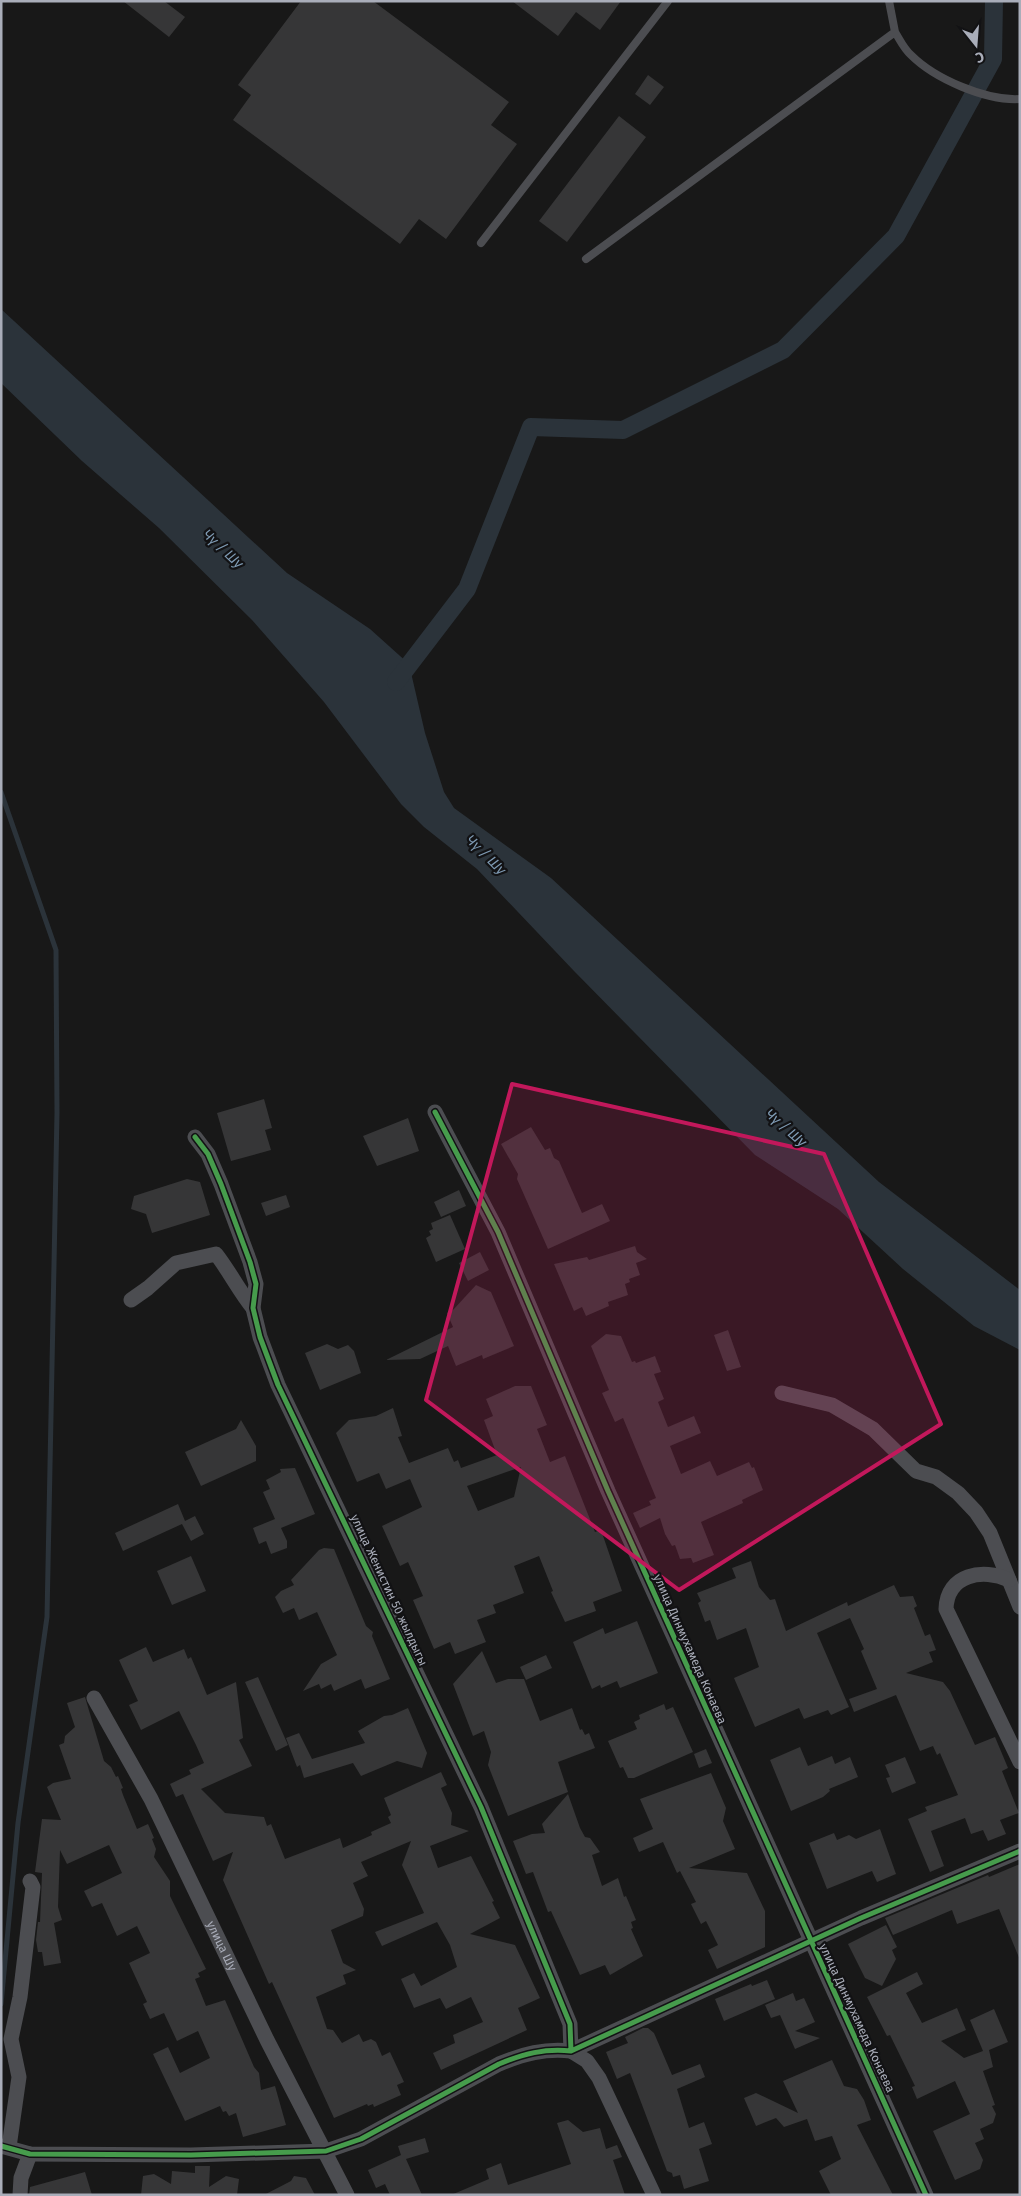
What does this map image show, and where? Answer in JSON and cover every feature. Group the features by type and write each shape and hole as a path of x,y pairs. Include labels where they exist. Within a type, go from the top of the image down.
{"street":[{"name":"улица Динмухамеда Конаева","path":"435,1112 498,1232 608,1491 811,1942 861,2046 926,2195"},
{"name":"улица Женистин 50 жылдыгы","path":"196,1137 208,1154 218,1176 250,1262 256,1284 253,1308 260,1338 278,1385 481,1807 570,2024 571,2051"},
{"path":"131,1300 148,1288 176,1263 216,1254 230,1272 241,1294 253,1308"},
{"path":"782,1392 832,1406 873,1429 916,1472 936,1477 958,1493 976,1512 990,1532 1020,1607"},
{"path":"1009,1580 996,1574 984,1573 971,1576 952,1587 946,1598 946,1609 1020,1762"},
{"name":"улица Шу","path":"94,1698 152,1799 267,2040 347,2195"},
{"path":"30,1881 33,1887 26,1955 11,2039 19,2077 5,2146 30,2154 191,2155 326,2152 361,2139 498,2064 520,2055 543,2050 571,2051 861,1918 1020,1851"},
{"path":"571,2051 587,2061 599,2078 654,2195"},
{"path":"20,2195 21,2178 30,2154"}],"lane":[{"path":"481,244 668,1"},
{"path":"890,1 895,32 910,55 944,79 1002,100 1020,99"},
{"path":"586,259 895,32"}],"highlighted area":[{"path":"512,1084 824,1154 941,1424 679,1590 426,1400"}],"water":[{"name":"Чү / Шу","path":"1,309 287,573 370,629 409,664 425,733 444,792 454,808 551,878 879,1182 1020,1290 1020,1350 974,1326 903,1269 838,1209 755,1155 574,971 477,869 424,827 401,804 324,702 252,620 159,528 82,461 1,383"}],"building":[{"path":"123,1 164,1 185,17 169,37"},
{"path":"301,1 373,1 509,102 491,125 517,144 446,239 419,219 400,244 233,120 251,95 238,85"},
{"path":"512,1 621,1 600,30 576,12 558,36"},
{"path":"648,75 664,87 650,105 635,94"},
{"path":"619,116 646,137 567,242 539,221"},
{"path":"264,1099 272,1128 265,1130 271,1150 231,1161 217,1113"},
{"path":"408,1118 419,1151 377,1166 363,1136"},
{"path":"531,1127 545,1150 550,1148 554,1158 559,1161 582,1213 602,1204 610,1221 548,1249 517,1179 518,1174 501,1144"},
{"path":"187,1179 200,1182 210,1215 152,1233 146,1214 131,1209 134,1196"},
{"path":"459,1190 466,1206 441,1217 434,1202"},
{"path":"286,1195 290,1207 266,1216 261,1203"},
{"path":"450,1215 465,1249 436,1262 426,1238 431,1235 429,1231 433,1229 431,1223"},
{"path":"635,1246 637,1252 647,1259 636,1263 640,1275 629,1279 630,1282 625,1284 628,1295 608,1302 609,1306 586,1316 582,1307 574,1311 554,1264 587,1257 589,1260"},
{"path":"480,1252 489,1270 468,1281 459,1263"},
{"path":"476,1285 491,1292 514,1346 483,1359 482,1355 456,1366 448,1346 420,1359 386,1360 453,1327 447,1313 453,1310"},
{"path":"728,1330 741,1367 727,1371 714,1335"},
{"path":"606,1334 621,1336 632,1362 635,1361 636,1363 655,1356 661,1372 654,1374 664,1399 658,1402 668,1427 694,1416 701,1433 670,1446 681,1474 710,1461 717,1476 749,1462 752,1468 754,1467 763,1490 742,1500 743,1503 701,1522 714,1555 693,1563 691,1558 680,1559 675,1545 672,1546 665,1534 660,1518 640,1528 633,1513 651,1505 649,1501 656,1498 623,1418 615,1422 602,1393 609,1390 591,1346"},
{"path":"327,1344 338,1349 348,1345 354,1351 361,1373 320,1390 305,1353"},
{"path":"515,1386 531,1386 547,1425 537,1429 550,1462 565,1456 595,1532 601,1530 622,1591 593,1602 596,1611 565,1622 551,1592 553,1591 539,1556 514,1566 524,1593 493,1605 496,1613 477,1620 486,1642 455,1654 450,1642 434,1649 413,1600 423,1596 408,1562 400,1566 382,1526 422,1507 410,1479 386,1489 379,1473 357,1482 336,1433 349,1420 376,1416 393,1408 402,1436 398,1437 409,1463 448,1448 454,1462 458,1460 461,1468 497,1455 484,1420 493,1416 486,1399","holes":["521,1467 514,1497 478,1511 467,1486"]},
{"path":"241,1420 256,1446 256,1461 201,1486 185,1452 236,1429"},
{"path":"295,1468 315,1514 281,1528 287,1541 287,1548 271,1554 266,1541 259,1544 253,1528 275,1519 263,1492 270,1489 266,1480 281,1472 280,1469"},
{"path":"178,1504 185,1521 195,1516 204,1534 191,1541 182,1524 123,1551 115,1533"},
{"path":"324,1548 334,1549 366,1626 373,1632 372,1636 390,1679 365,1689 361,1679 334,1691 331,1684 321,1689 319,1684 303,1691 321,1664 337,1655 317,1612 299,1620 294,1608 283,1613 275,1597 281,1591 294,1585 291,1580 319,1550"},
{"path":"191,1556 206,1591 172,1605 157,1571"},
{"path":"751,1561 759,1587 770,1600 775,1599 786,1631 847,1602 848,1606 894,1585 900,1597 913,1596 917,1606 914,1608 925,1636 930,1634 936,1650 929,1652 933,1662 906,1673 943,1682 950,1691 975,1745 995,1737 1008,1768 1002,1771 1019,1813 1000,1820 1006,1834 988,1841 983,1830 971,1834 965,1818 931,1831 944,1866 930,1872 908,1819 927,1811 925,1807 958,1795 940,1753 937,1755 933,1746 920,1751 896,1695 854,1712 849,1699 877,1689 861,1651 864,1649 850,1618 817,1633 849,1707 831,1715 828,1710 804,1719 799,1708 755,1727 734,1678 759,1667 746,1628 717,1640 710,1620 705,1622 698,1603 701,1601 697,1593 736,1578 732,1568"},
{"path":"637,1621 658,1673 620,1688 617,1681 601,1688 600,1685 592,1689 573,1642 603,1628 605,1634"},
{"path":"146,1647 153,1662 184,1649 188,1659 191,1657 207,1695 236,1682 243,1738 239,1740 252,1766 201,1789 225,1813 264,1817 267,1826 271,1824 285,1859 340,1838 343,1848 372,1835 371,1832 391,1823 388,1817 391,1815 384,1798 441,1772 447,1785 441,1788 452,1813 451,1825 469,1831 430,1846 438,1868 471,1856 494,1901 492,1902 500,1918 470,1934 515,1945 540,1998 518,2008 527,2030 441,2070 433,2053 455,2043 453,2035 483,2022 471,1997 446,2009 440,1998 414,2008 401,1979 414,1973 421,1986 457,1967 450,1945 437,1922 382,1946 375,1932 424,1913 402,1865 411,1841 361,1862 368,1876 353,1883 364,1909 363,1916 331,1930 343,1963 356,1970 343,1975 346,1984 316,1997 327,2029 333,2030 342,2043 359,2034 363,2042 371,2039 376,2042 382,2056 390,2052 404,2082 397,2085 401,2095 374,2107 373,2104 368,2106 367,2104 334,2118 272,1982 269,1984 223,1880 233,1852 213,1861 183,1794 176,1797 170,1784 191,1774 189,1770 204,1763 196,1745 179,1711 141,1730 129,1705 138,1701 119,1660"},
{"path":"482,1651 496,1683 508,1679 524,1679 540,1721 572,1708 580,1730 582,1729 585,1735 589,1733 595,1748 558,1762 568,1792 508,1816 488,1765 491,1752 484,1731 473,1736 453,1684"},
{"path":"546,1655 552,1668 526,1680 520,1667"},
{"path":"258,1677 288,1745 276,1751 245,1682"},
{"path":"85,1697 104,1761 111,1767 116,1777 118,1776 123,1788 121,1789 123,1795 137,1829 148,1824 156,1849 154,1857 170,1881 170,1896 206,1969 198,1973 200,1977 195,1979 206,2006 225,2000 254,2067 259,2073 261,2090 275,2086 286,2125 243,2137 236,2113 229,2116 226,2111 223,2112 220,2106 185,2121 153,2054 168,2047 180,2073 210,2058 198,2031 177,2041 164,2013 150,2019 143,2004 147,2002 129,1963 150,1953 137,1926 117,1936 102,1903 92,1907 84,1891 122,1873 109,1845 67,1864 60,1850 58,1907 62,1920 54,1923 61,1963 44,1966 42,1952 38,1952 36,1940 38,1922 40,1922 42,1873 35,1872 42,1819 61,1820 47,1787 53,1783 71,1779 59,1745 64,1743 65,1736 75,1727 67,1703"},
{"path":"664,1704 666,1710 673,1707 693,1752 634,1778 628,1778 623,1767 620,1768 608,1741 637,1729 634,1722 640,1719 639,1715"},
{"path":"408,1708 427,1753 422,1768 397,1761 361,1776 353,1763 304,1778 300,1765 297,1767 286,1738 299,1733 312,1759 365,1743 358,1731 384,1716 392,1715"},
{"path":"800,1747 808,1766 832,1756 835,1764 850,1757 858,1777 829,1789 830,1791 823,1797 791,1811 770,1760"},
{"path":"706,1749 712,1763 699,1768 694,1754"},
{"path":"905,1757 916,1783 892,1793 886,1778 890,1777 885,1765"},
{"path":"711,1773 726,1808 723,1821 735,1849 689,1868 747,1873 765,1911 765,1947 717,1969 708,1950 718,1945 706,1921 701,1924 691,1904 696,1902 680,1871 677,1873 663,1842 639,1852 633,1838 653,1829 640,1799"},
{"path":"568,1794 580,1828 585,1837 590,1838 600,1852 592,1855 602,1886 618,1878 624,1897 626,1896 636,1920 631,1922 633,1928 631,1929 643,1956 610,1975 605,1965 580,1975 551,1911 548,1912 533,1872 526,1874 513,1841 532,1834 545,1833 542,1824"},
{"path":"880,1829 896,1874 877,1882 872,1871 827,1889 809,1843 834,1833 837,1840 849,1835 856,1839"},
{"path":"1020,1864 1020,1960 999,1909 957,1924 952,1910 893,1935 885,1918 988,1875 989,1877"},
{"path":"886,1925 897,1947 892,1950 896,1959 882,1986 865,1978 848,1944"},
{"path":"917,1972 923,1984 906,1993 922,2023 957,2008 966,2030 941,2041 964,2058 983,2051 970,2020 994,2009 1008,2042 989,2050 993,2067 983,2071 995,2105 992,2106 996,2114 993,2123 980,2129 984,2139 975,2143 983,2160 980,2169 955,2180 933,2131 970,2114 955,2081 917,2099 912,2087 915,2086 890,2035 887,2036 867,1997"},
{"path":"767,1980 775,1999 724,2021 715,1999 751,1984 752,1986"},
{"path":"793,1993 796,2001 804,1998 815,2022 795,2031 820,2038 795,2049 780,2015 771,2018 765,2005"},
{"path":"643,2028 648,2028 654,2033 672,2075 700,2064 705,2077 677,2089 689,2128 704,2122 712,2144 699,2149 709,2181 684,2189 680,2175 673,2177 672,2173 667,2171 630,2073 617,2079 606,2052 628,2043 625,2037"},
{"path":"832,2060 844,2086 857,2089 864,2100 871,2120 857,2125 893,2195 831,2195 819,2171 841,2159 832,2136 815,2141 807,2119 784,2127 776,2118 756,2126 744,2098 756,2093 798,2113 783,2081"},
{"path":"568,2120 583,2132 600,2128 606,2149 617,2145 622,2157 613,2160 625,2195 451,2195 489,2179 486,2169 501,2163 508,2185 571,2164 557,2123"},
{"path":"425,2138 429,2152 406,2159 422,2195 390,2195 385,2184 376,2188 368,2170 401,2155 398,2146"},
{"path":"195,2166 210,2166 209,2187 226,2176 239,2179 237,2195 141,2195 143,2176 154,2174 171,2184 172,2171 195,2173"},
{"path":"85,2172 92,2195 29,2195 30,2187"},
{"path":"294,2176 306,2178 315,2195 264,2195 291,2181"}],"waterway":[{"path":"396,682 467,589 531,427 623,430 783,350 896,236 993,59 994,1"},
{"path":"1,792 56,950 57,1113 47,1617 18,1823 1,2004"}],"cycle path":[{"path":"435,1112 498,1232 608,1491 926,2195"},
{"path":"195,1137 208,1154 250,1262 256,1284 253,1308 260,1337 278,1385 481,1807 570,2024 571,2051"},
{"path":"1,2146 30,2154 191,2155 326,2151 361,2139 499,2064 534,2053 552,2050 571,2051 861,1918 1020,1851"}]}
